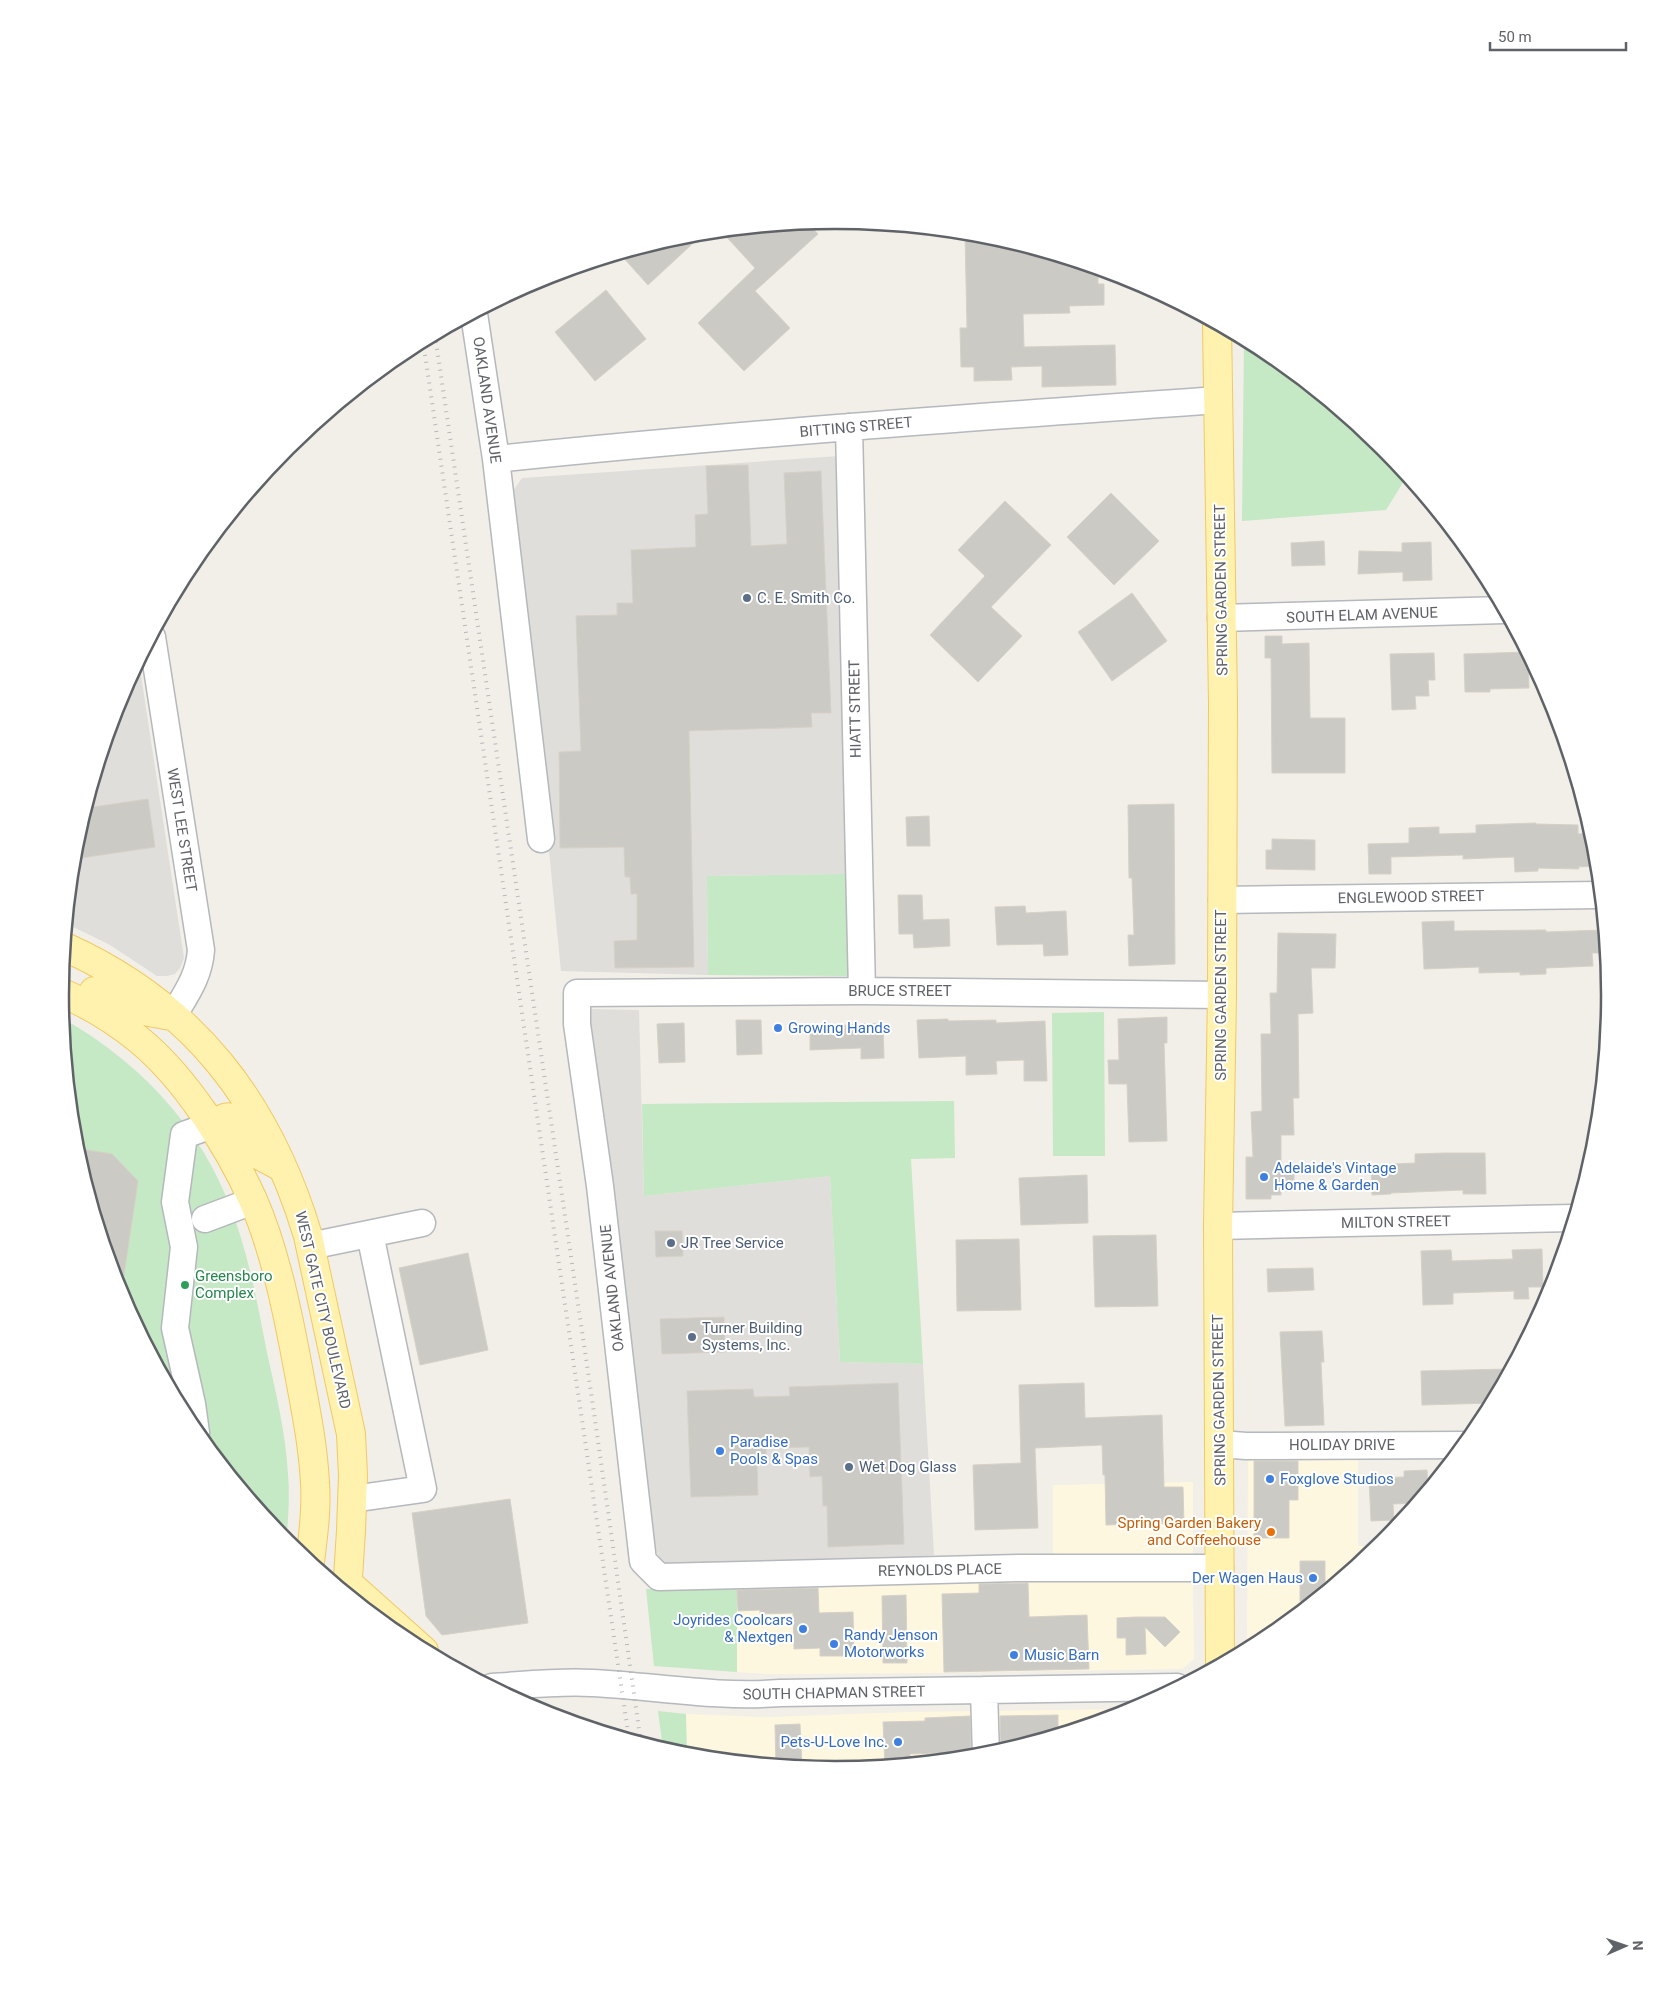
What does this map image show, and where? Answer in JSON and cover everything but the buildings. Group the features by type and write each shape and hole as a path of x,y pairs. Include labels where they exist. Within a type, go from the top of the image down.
{"main road":[{"name":"SPRING GARDEN STREET","path":"1217,331 1222,900 1218,1226 1220,1658"},
{"name":"WEST GATE CITY BOULEVARD","path":"70,949 110,969 136,986 173,1016 214,1056 239,1087 269,1136 283,1168 299,1206 310,1246 351,1434 352,1499 347,1586"},
{"path":"69,986 90,990 127,1008 173,1016"},
{"path":"69,996 80,1000 138,1039 179,1080 212,1125 253,1201 272,1255 294,1344 309,1427 315,1485 311,1554"},
{"path":"212,1125 226,1116 233,1117 255,1153 283,1168"}],"street":[{"name":"OAKLAND AVENUE","path":"475,320 500,486 541,839"},
{"name":"BITTING STREET","path":"496,459 849,427 1217,400"},
{"name":"HIATT STREET","path":"849,427 862,990"},
{"name":"SOUTH ELAM AVENUE","path":"1221,618 1498,610"},
{"name":"WEST LEE STREET","path":"153,646 201,950 200,966 196,977 173,1016"},
{"name":"ENGLEWOOD STREET","path":"1222,900 1595,895"},
{"name":"BRUCE STREET","path":"577,993 862,990 1222,995"},
{"name":"OAKLAND AVENUE","path":"577,993 577,1024 598,1169 643,1561 659,1577"},
{"path":"193,1414 175,1328 184,1247 176,1202 184,1135 212,1125"},
{"path":"205,1219 253,1201"},
{"name":"MILTON STREET","path":"1218,1226 1568,1218"},
{"path":"310,1246 422,1223"},
{"path":"352,1499 424,1488 370,1234"},
{"name":"HOLIDAY DRIVE","path":"1220,1444 1246,1446 1456,1444"},
{"name":"REYNOLDS PLACE","path":"659,1577 1020,1568 1220,1568"},
{"name":"SOUTH CHAPMAN STREET","path":"502,1686 589,1682 736,1695 1162,1688"},
{"path":"984,1690 986,1747"}],"shaded area":[{"path":"839,456 846,874 707,876 708,975 561,971 513,491 522,478"},
{"path":"141,673 184,958 175,974 157,976 110,945 72,926 75,895 83,846 109,749"},
{"path":"589,1009 639,1010 644,1196 830,1176 840,1362 923,1364 934,1555 874,1562 682,1568 667,1564 659,1557 655,1547 630,1381 584,1021"},
{"path":"1358,1451 1358,1546 1367,1546 1340,1572 1301,1603 1247,1641 1248,1458"},
{"path":"1193,1482 1193,1557 1079,1557 1053,1553 1053,1485"},
{"path":"979,1579 1193,1579 1194,1659 1182,1669 927,1673 770,1674 737,1672 737,1587"},
{"path":"1111,1709 1033,1736 984,1747 935,1755 885,1760 835,1762 785,1760 735,1755 687,1747 686,1714 767,1717 910,1712"}],"green space":[{"path":"1244,348 1261,358 1340,419 1403,482 1386,510 1242,521"},
{"path":"846,874 848,976 708,975 707,876"},
{"path":"1104,1012 1105,1156 1053,1156 1052,1013"},
{"name":"Greensboro Complex","path":"70,1023 123,1059 174,1110 195,1139 229,1203 252,1279 283,1427 289,1483 287,1530 259,1501 227,1462 171,1379 127,1289 109,1242 83,1145 75,1096"},
{"path":"954,1101 955,1158 911,1159 923,1364 840,1362 830,1176 644,1196 642,1104"},
{"path":"737,1587 737,1672 654,1666 646,1589"},
{"path":"658,1711 686,1714 687,1747 662,1742"}],"railway":[{"path":"436,342 640,1737"},
{"path":"424,349 628,1733"}],"place":[{"name":"C. E. Smith Co.","path":"747,598"},
{"name":"Growing Hands","path":"778,1028"},
{"name":"Adelaide's Vintage Home & Garden","path":"1264,1177"},
{"name":"JR Tree Service","path":"671,1243"},
{"name":"Greensboro Complex","path":"185,1285"},
{"name":"Turner Building Systems, Inc.","path":"692,1337"},
{"name":"Paradise Pools & Spas","path":"720,1451"},
{"name":"Wet Dog Glass","path":"849,1467"},
{"name":"Foxglove Studios","path":"1270,1479"},
{"name":"Spring Garden Bakery and Coffeehouse","path":"1271,1532"},
{"name":"Der Wagen Haus","path":"1313,1578"},
{"name":"Joyrides Coolcars & Nextgen","path":"803,1629"},
{"name":"Randy Jenson Motorworks","path":"834,1644"},
{"name":"Music Barn","path":"1014,1655"},
{"name":"Pets-U-Love Inc.","path":"898,1742"}]}
